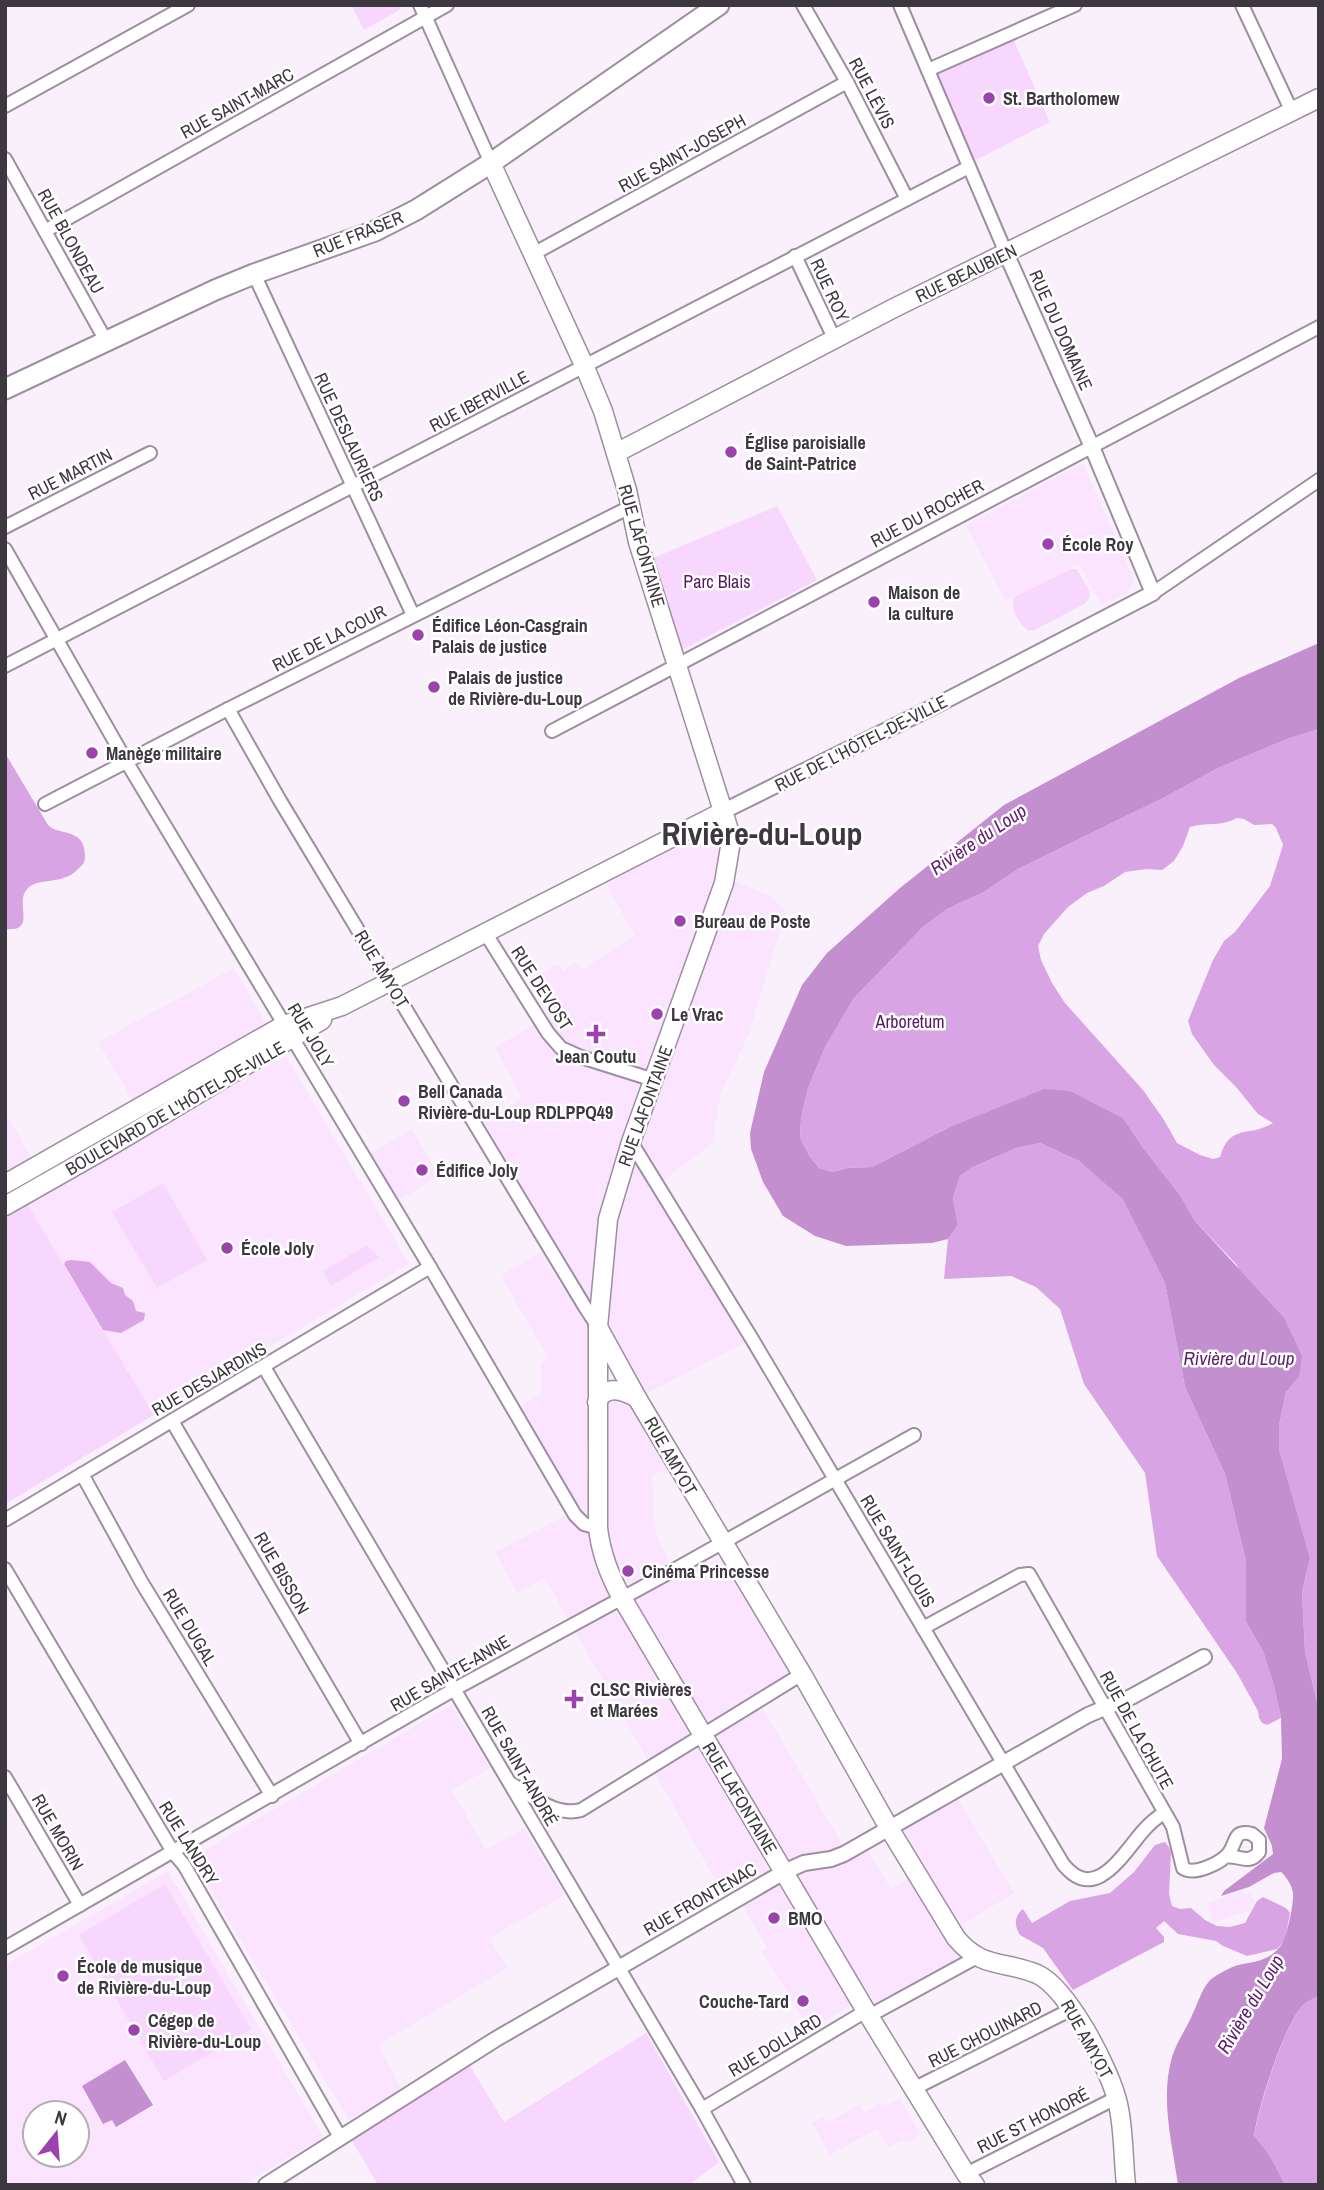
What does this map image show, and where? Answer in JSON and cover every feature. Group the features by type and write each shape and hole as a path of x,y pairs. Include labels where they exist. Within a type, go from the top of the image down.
{"main road":[{"name":"RUE FRASER","path":"5,389 254,274 375,231 449,191 719,5"},
{"name":"RUE BEAUBIEN","path":"617,453 834,338 1319,98"},
{"name":"RUE LAFONTAINE","path":"491,163 584,365 617,453 638,542 724,811 730,847 724,883 631,1142 608,1219 598,1327 597,1402 598,1528 604,1562 702,1735 913,2089 971,2181"},
{"name":"RUE DE L'HÔTEL-DE-VILLE","path":"390,983 724,811"},
{"name":"BOULEVARD DE L'HÔTEL-DE-VILLE","path":"5,1184 288,1032 390,983"},
{"name":"BOULEVARD DE L'HÔTEL-DE-VILLE","path":"5,1206 288,1032"},
{"name":"RUE AMYOT","path":"598,1327 637,1398 956,1938 977,1956 1047,1979 1059,1990 1072,2010 1104,2067 1116,2098 1126,2185"},
{"path":"597,1402 602,1394 616,1390 637,1398"},
{"path":"1114,2185 1123,2160"}],"street":[{"path":"5,106 188,5"},
{"name":"RUE SAINT-MARC","path":"45,231 422,11 447,5"},
{"name":"RUE LÉVIS","path":"803,5 848,82 907,199"},
{"name":"RUE DU DOMAINE","path":"900,5 1153,593"},
{"path":"928,70 1075,5"},
{"path":"1242,5 1292,112"},
{"name":"RUE LAFONTAINE","path":"422,11 491,163"},
{"name":"RUE SAINT-JOSEPH","path":"533,254 848,82"},
{"name":"RUE BLONDEAU","path":"5,159 106,341"},
{"name":"RUE IBERVILLE","path":"5,667 969,167"},
{"name":"RUE ROY","path":"795,256 834,338"},
{"name":"RUE DESLAURIERS","path":"254,274 413,615"},
{"name":"RUE DU ROCHER","path":"552,732 1319,327"},
{"name":"RUE MARTIN","path":"5,527 150,453"},
{"name":"RUE DE L'HÔTEL-DE-VILLE","path":"724,811 1153,593 1319,480"},
{"name":"RUE DE LA COUR","path":"45,804 630,507"},
{"name":"RUE JOLY","path":"5,550 126,761 562,1492 582,1523 598,1528"},
{"name":"RUE AMYOT","path":"228,709 279,799 598,1327"},
{"name":"RUE DEVOST","path":"486,934 548,1033 561,1048 654,1080"},
{"name":"RUE SAINT-LOUIS","path":"631,1142 752,1339 1062,1864 1075,1877 1100,1877 1120,1860 1144,1830 1164,1813"},
{"name":"RUE DESJARDINS","path":"5,1520 430,1267"},
{"name":"RUE SAINT-ANDRÉ","path":"264,1367 702,2109 744,2185"},
{"name":"RUE BISSON","path":"172,1421 361,1744"},
{"name":"RUE SAINTE-ANNE","path":"5,1948 453,1690 914,1435"},
{"name":"RUE DUGAL","path":"82,1474 142,1583 272,1796"},
{"name":"RUE LANDRY","path":"5,1569 173,1852 184,1865 340,2137"},
{"name":"RUE DE LA CHUTE","path":"923,1628 1026,1573 1031,1577 1173,1827 1181,1863 1186,1870 1198,1872 1225,1857"},
{"name":"RUE FRONTENAC","path":"266,2185 496,2039 784,1872 804,1863 838,1857 1088,1715 1105,1709 1204,1657"},
{"path":"509,1782 542,1802 561,1810 575,1812 591,1805 802,1674"},
{"name":"RUE MORIN","path":"5,1777 80,1905"},
{"name":"RUE DOLLARD","path":"702,2109 868,2013 977,1956"},
{"name":"RUE CHOUINARD","path":"913,2089 1072,2010"},
{"name":"RUE ST HONORÉ","path":"971,2181 1116,2098"}],"shaded area":[{"name":"École Roy","path":"1083,463 1134,579 1127,594 1102,605 1078,564 1005,601 966,525"},
{"path":"719,822 725,849 719,875 771,896 786,911 748,1036 721,1092 712,1144 657,1185 752,1339 644,1395 608,1331 608,1297 611,1292 615,1227 590,1301 482,1122 522,1098 495,1048 549,1015 530,980 558,964 563,971 576,962 583,970 634,935 604,879"},
{"path":"234,968 266,1024 133,1101 98,1042"},
{"name":"École Joly","path":"286,1056 409,1264 154,1415 27,1204"},
{"path":"5,1112 32,1159 5,1174"},
{"path":"412,1129 439,1176 399,1200 371,1153"},
{"path":"540,1252 580,1315 591,1327 587,1463 588,1495 593,1524 583,1517 519,1407 541,1394 541,1363 548,1358 501,1276"},
{"path":"606,1397 629,1401 669,1468 652,1476 654,1521 656,1533 675,1574 737,1550 807,1671 758,1700 845,1849 867,1849 891,1889 911,1877 961,1955 959,1959 875,2003 870,1995 809,2029 762,1951 767,1948 735,1893 726,1899 545,1578 517,1593 495,1552 566,1515 578,1529 592,1533 591,1549 609,1591 610,1547 605,1521"},
{"path":"451,1705 490,1768 452,1790 486,1850 524,1828 564,1895 490,1938 507,1968 378,2045 402,2089 349,2120 191,1858"},
{"path":"958,1799 1014,1893 960,1926 903,1830"},
{"name":"Cégep de Rivière-du-Loup","path":"168,1871 323,2137 242,2185 5,2185 5,1965"},
{"path":"1243,1891 1245,1895 1251,1893 1255,1903 1249,1905 1251,1910 1213,1923 1207,1903"},
{"path":"900,2099 920,2134 909,2142 903,2140 889,2147 877,2129 830,2155 812,2123 824,2117 828,2122 859,2105 864,2113 882,2102 885,2106"}],"green space":[{"path":"351,5 400,5 401,9 364,30"},
{"path":"1011,34 1050,122 974,161 933,70"},
{"name":"Parc Blais","path":"777,506 817,580 682,650 653,558"},
{"path":"1070,569 1077,569 1089,590 1090,597 1086,603 1035,630 1028,631 1016,616 1014,597"},
{"name":"Arboretum","path":"1319,729 1319,1711 1305,1652 1302,1592 1310,1558 1279,1449 1279,1426 1286,1392 1299,1377 1236,1264 1195,1221 1180,1195 1124,1119 948,1128 872,1167 847,1168 833,1172 819,1168 800,1138 801,1118 808,1088 825,1047 854,998 923,927 947,909 984,892 1018,869 1218,768 1287,739","holes":["1244,819 1254,825 1272,824 1283,845 1270,886 1235,932 1224,941 1213,960 1188,1021 1192,1034 1214,1065 1258,1114 1273,1123 1235,1135 1224,1146 1220,1157 1213,1159 1177,1143 1143,1090 1065,1003 1041,960 1038,946 1044,934 1068,907 1087,893 1125,872 1162,870 1174,861 1190,827"]},
{"path":"5,753 48,825 78,838 83,844 85,855 82,865 71,875 37,883 27,889 23,902 23,922 15,929 5,929"},
{"path":"1040,1143 1079,1161 1123,1198 1165,1283 1185,1387 1225,1474 1246,1561 1246,1622 1263,1651 1281,1718 1267,1725 1259,1718 1258,1711 1237,1673 1157,1556 1145,1473 1084,1384 1060,1309 1036,1287 1011,1276 944,1279 948,1239 958,1225 953,1198 960,1176 971,1168 1016,1148"},
{"path":"163,1183 207,1260 157,1288 112,1212"},
{"path":"27,1204 154,1415 5,1504 5,1217"},
{"path":"367,1245 379,1257 331,1286 323,1271"},
{"path":"71,1260 90,1262 111,1283 123,1288 125,1295 133,1301 136,1311 145,1313 144,1320 121,1333 103,1330 64,1264"},
{"path":"1165,1842 1171,1853 1169,1894 1172,1906 1180,1909 1191,1908 1217,1926 1230,1927 1245,1923 1257,1901 1263,1897 1286,1908 1290,1913 1285,1940 1277,1949 1247,1956 1216,1941 1178,1934 1164,1921 1156,1928 1164,1937 1164,1942 1073,1990 1043,1948 1020,1935 1016,1925 1018,1915 1023,1909 1032,1923 1070,1901 1110,1893 1134,1872 1155,1845"},
{"path":"165,1884 251,2029 164,2081 79,1935"},
{"path":"1319,1996 1319,2185 1285,2185 1254,2136 1267,2087 1288,2029 1304,2004"},
{"path":"646,2033 719,2162 689,2185 378,2185 351,2139 469,2064 504,2122"}],"water":[{"name":"Rivière du Loup","path":"1319,643 1319,729 1287,739 1218,768 1018,869 984,892 947,909 923,927 854,998 825,1047 808,1088 801,1118 800,1138 810,1157 819,1168 833,1172 847,1168 872,1167 948,1128 1044,1089 1070,1091 1124,1119 1180,1195 1195,1221 1284,1318 1302,1356 1299,1377 1286,1392 1279,1426 1279,1449 1310,1558 1302,1592 1305,1652 1319,1711 1319,1996 1304,2004 1288,2029 1266,2087 1254,2136 1269,2155 1285,2185 1178,2185 1167,2105 1169,2073 1174,2051 1210,1980 1232,1967 1266,1958 1279,1947 1285,1938 1293,1894 1289,1882 1281,1872 1221,1896 1273,1854 1264,1828 1282,1759 1281,1718 1263,1651 1246,1622 1246,1561 1225,1474 1185,1387 1165,1283 1123,1199 1079,1161 1040,1143 1016,1148 971,1168 960,1176 953,1198 958,1225 948,1239 932,1243 846,1246 815,1236 783,1216 763,1182 751,1149 750,1133 764,1072 802,985 827,953 900,888 1004,805 1239,678"},
{"path":"125,2060 153,2105 116,2127 112,2120 103,2124 82,2086"}],"place":[{"name":"St. Bartholomew","path":"989,98"},
{"name":"Église paroisialle de Saint-Patrice","path":"731,452"},
{"name":"École Roy","path":"1048,544"},
{"name":"Maison de la culture","path":"874,602"},
{"name":"Édifice Léon-Casgrain Palais de justice","path":"418,635"},
{"name":"Palais de justice de Rivière-du-Loup","path":"434,687"},
{"name":"Manège militaire","path":"92,753"},
{"name":"Bureau de Poste","path":"680,921"},
{"name":"Le Vrac","path":"657,1014"},
{"name":"Jean Coutu","path":"596,1034"},
{"name":"Bell Canada Rivière-du-Loup RDLPPQ49","path":"404,1101"},
{"name":"Édifice Joly","path":"422,1170"},
{"name":"École Joly","path":"227,1248"},
{"name":"Cinéma Princesse","path":"628,1571"},
{"name":"CLSC Rivières et Marées","path":"574,1699"},
{"name":"BMO","path":"774,1918"},
{"name":"École de musique de Rivière-du-Loup","path":"63,1976"},
{"name":"Couche-Tard","path":"803,2001"},
{"name":"Cégep de Rivière-du-Loup","path":"134,2030"}],"district":[{"name":"Rivière-du-Loup","path":"762,833"}]}
